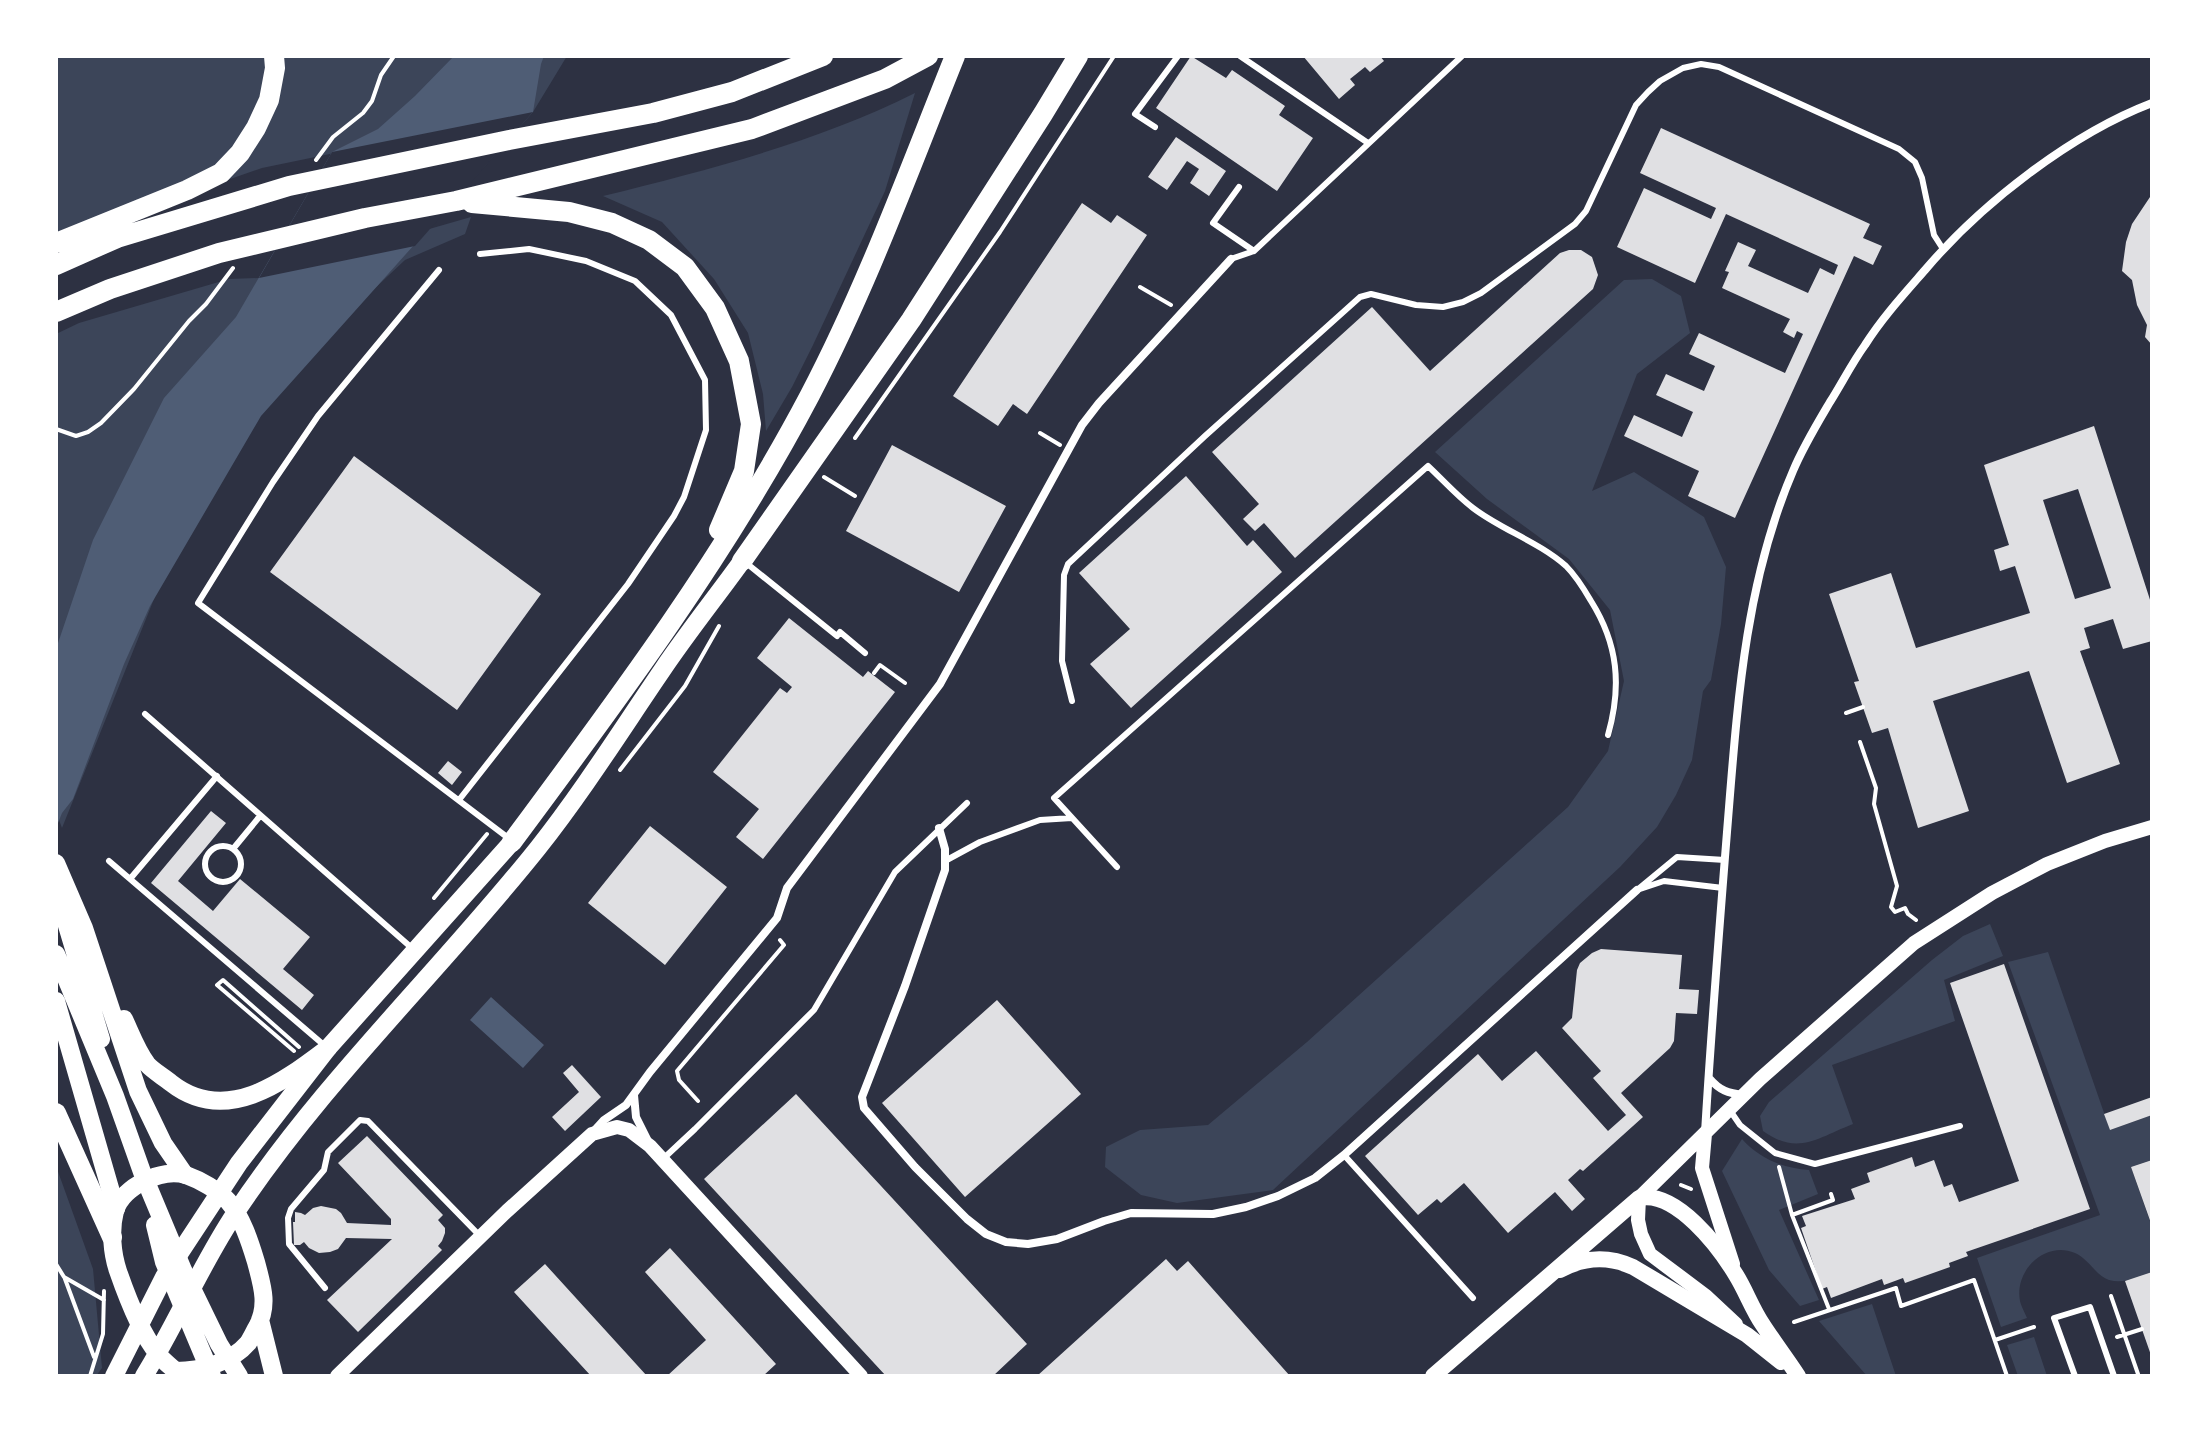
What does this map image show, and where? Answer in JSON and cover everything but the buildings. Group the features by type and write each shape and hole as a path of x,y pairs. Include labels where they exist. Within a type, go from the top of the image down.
{"highway":[{"path":"56,243 221,173 240,153 269,100 274,56"},
{"path":"56,265 117,238 289,186 370,167 653,113 732,92 823,56"},
{"path":"56,312 110,289 219,253 365,218 456,201 752,129 885,79 928,56"},
{"path":"512,842 581,749 744,511 811,394 868,272 955,56"},
{"path":"742,561 911,320 1078,56"},
{"path":"456,201 569,212 612,223 649,240 685,267 715,308 739,361 751,424 744,471 725,519 663,631"},
{"path":"56,1113 112,1237"}],"main road":[{"path":"144,1376 235,1212 336,1079 538,848 742,561"},
{"path":"114,1376 164,1277 239,1163 328,1048 512,842"},
{"path":"56,863 84,928 138,1091 163,1143 185,1175"},
{"path":"56,889 115,1096"},
{"path":"56,954 183,1270 219,1344 239,1376"},
{"path":"101,976 148,1065 183,1093 215,1101 241,1100 270,1089 328,1048"},
{"path":"56,1001 116,1209 112,1237 117,1269 157,1354 177,1373 196,1371 220,1363 247,1344 260,1320 265,1299 252,1250 235,1212 219,1193 185,1175 167,1174 130,1190 116,1209"},
{"path":"142,1172 164,1262 212,1376"},
{"path":"1433,1376 1639,1198 1648,1196 1689,1217 1711,1241 1737,1276 1762,1323 1798,1376"},
{"path":"1541,1281 1567,1266 1603,1258 1619,1261 1747,1335 1798,1376"},
{"path":"260,1320 274,1376"}],"street":[{"path":"1737,1276 1702,1168 1744,651 1751,607 1777,516 1793,471 1814,429 1865,344 1943,249 1967,224 2027,175 2110,123 2152,103"},
{"path":"337,1376 604,1120 626,1105 777,918 787,888 940,684 1082,425 1231,259"},
{"path":"1747,1335 1706,1296 1650,1254 1638,1220 1639,1198 1744,1095 1914,943 1992,893 2047,864 2105,841 2152,827"},
{"path":"939,828 945,849 945,870 862,1097 864,1108 915,1167 967,1219 986,1234 1006,1242 1028,1244 1057,1239 1131,1213 1213,1214 1246,1207 1315,1178 1637,890"},
{"path":"1709,1077 1726,1093 1744,1095"},
{"path":"634,1094 636,1117 650,1146 661,1160 861,1376"},
{"path":"592,1134 617,1127 629,1130 650,1146"}],"lane":[{"path":"1155,127 1135,114 1178,56"},
{"path":"1240,56 1368,143"},
{"path":"1231,259 1254,251 1462,56"},
{"path":"1072,701 1062,661 1064,575 1068,564 1360,297 1371,294 1416,305 1443,307 1463,302 1481,293 1575,224 1586,211 1636,105 1660,81 1683,68 1701,60 1899,149 1915,162 1922,178 1934,235 1943,249"},
{"path":"1239,187 1213,223 1254,251"},
{"path":"459,800 628,584 674,516 684,497 706,430 705,380 671,315 635,281 586,261 529,249 480,254"},
{"path":"439,270 318,416 198,603 512,842"},
{"path":"1117,867 1054,798 1428,466 1473,509 1566,566 1582,586 1602,618 1612,644 1617,680 1608,735"},
{"path":"742,561 837,636 840,632 865,653"},
{"path":"145,714 416,952"},
{"path":"130,879 217,776"},
{"path":"661,1160 814,1010 895,872 967,803"},
{"path":"233,849 260,816"},
{"path":"945,861 980,842 1040,820 1072,818"},
{"path":"216,847 233,849 240,858 240,870 227,881 215,880 207,872 208,855 216,847"},
{"path":"1637,890 1677,857 1725,860"},
{"path":"109,861 328,1048"},
{"path":"1637,890 1664,881 1723,888"},
{"path":"1729,1109 1740,1125 1775,1153 1815,1164 1960,1126"},
{"path":"325,1288 289,1244 288,1218 291,1209 324,1170 328,1152 360,1120 368,1121 481,1237"},
{"path":"1344,1155 1473,1298"},
{"path":"2075,1376 2054,1318 2090,1307 2114,1376"}],"path":[{"path":"862,429 1000,232 1114,56"},
{"path":"1140,287 1171,305"},
{"path":"1040,433 1068,450"},
{"path":"824,477 855,496"},
{"path":"874,673 880,665 905,683"},
{"path":"1846,713 1863,707"},
{"path":"1860,742 1876,788 1874,804 1897,886 1891,907 1895,912 1905,908 1916,920"},
{"path":"698,1101 679,1080 677,1071 784,945 780,940"},
{"path":"295,1052 217,985 223,980 302,1050"},
{"path":"1775,1153 1792,1215 1829,1309"},
{"path":"1792,1215 1833,1200 1831,1194"},
{"path":"56,1264 64,1277 95,1360"},
{"path":"64,1277 105,1300 103,1334 90,1376"},
{"path":"1794,1322 1896,1288 1901,1306 1974,1280 2007,1376"},
{"path":"2111,1296 2138,1374"},
{"path":"1995,1340 2034,1327"},
{"path":"2117,1337 2142,1329"}],"shaded area":[{"path":"56,56 567,56 533,112 262,168 56,240"},
{"path":"454,56 544,56 533,112 261,416 150,606 124,664 73,799 62,813 56,828 56,649 93,540 164,398 236,317 332,152 378,129"},
{"path":"915,93 885,191 813,345 766,431 763,394 748,333 714,279 662,222 603,196 722,165 801,140"},
{"path":"471,217 465,234 405,260 339,322 250,421 160,584 62,828 56,812 56,334 79,323 229,279 259,278"},
{"path":"1652,279 1681,296 1690,333 1637,374 1592,491 1634,472 1704,517 1726,567 1721,624 1711,680 1703,691 1692,760 1676,795 1657,827 1620,867 1273,1190 1177,1203 1141,1195 1105,1167 1106,1147 1140,1130 1208,1125 1307,1042 1568,807 1608,751 1624,681 1610,610 1569,559 1487,499 1435,452 1624,280"},
{"path":"1990,924 2003,956 1944,980 1955,1021 1832,1065 1853,1124 1818,1139 1797,1143 1775,1138 1763,1131 1760,1116 1769,1102 1932,960 1963,936"},
{"path":"2048,952 2110,1130 2152,1115 2152,1160 2131,1167 2152,1227 2152,1272 2115,1281 2104,1278 2075,1253 2064,1250 2043,1254 2027,1269 2019,1290 2027,1318 2001,1327 1977,1258 2100,1215 2008,962"},
{"path":"491,997 544,1045 523,1068 470,1020"},
{"path":"1742,1139 1772,1161 1809,1170 1818,1194 1779,1210 1819,1300 1800,1306 1769,1270 1722,1171"},
{"path":"56,1166 93,1269 102,1368 96,1376 56,1376"},
{"path":"1872,1304 1896,1376 1867,1376 1819,1321"},
{"path":"2034,1337 2047,1376 2018,1376 2007,1345"}],"pier":[{"path":"533,112 415,246 259,278 332,152"}]}
